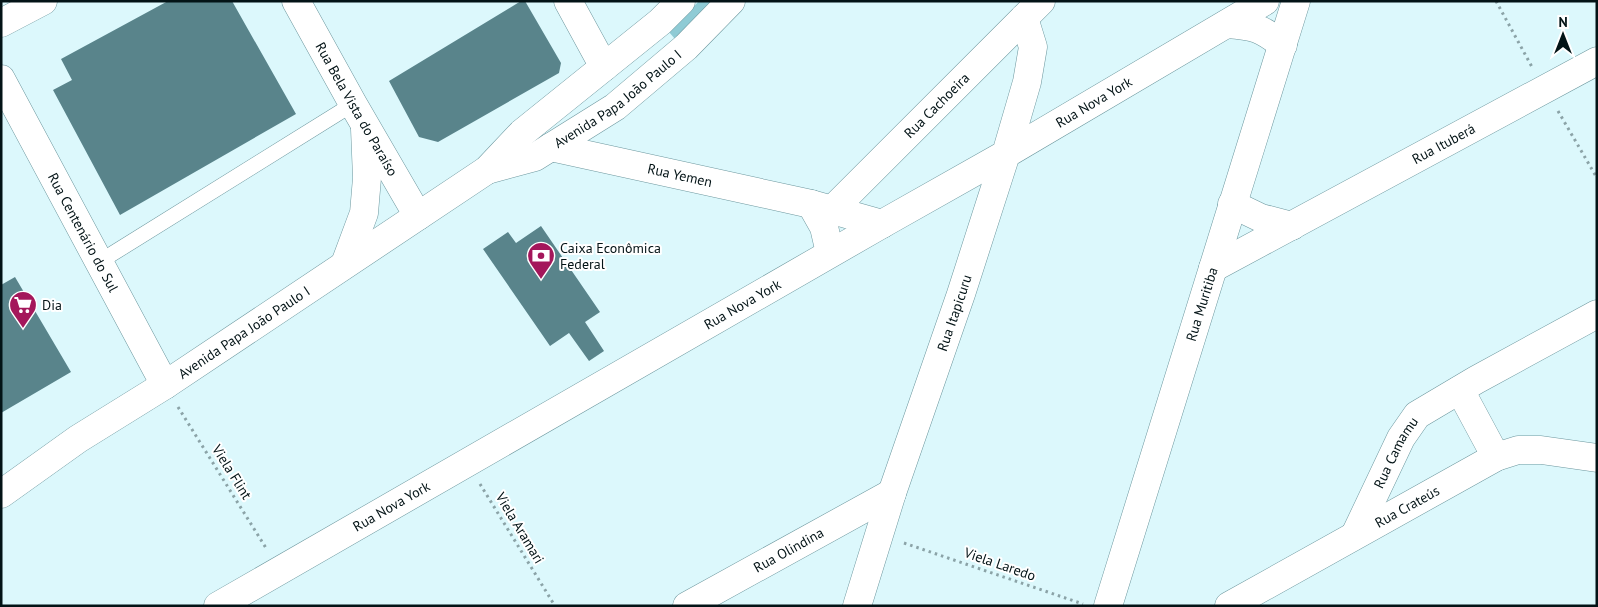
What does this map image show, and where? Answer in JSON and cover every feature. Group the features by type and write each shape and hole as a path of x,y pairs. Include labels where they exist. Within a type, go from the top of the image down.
{"street":[{"path":"1,23 43,1"},
{"name":"Rua Bela Vista do Paraíso","path":"296,1 418,216"},
{"path":"568,1 604,67"},
{"name":"Avenida Papa João Paulo I","path":"1,494 78,439 165,386 487,170 522,133 660,22 681,1"},
{"name":"Avenida Papa João Paulo I","path":"487,170 535,157 615,107 686,47 731,1"},
{"name":"Rua Nova York","path":"218,606 1006,154 1265,1"},
{"name":"Rua Muritiba","path":"1108,606 1296,1"},
{"name":"Rua Itapicuru","path":"857,606 892,494 961,294 1006,154 1027,82 1034,47 1033,9"},
{"name":"Rua Cachoeira","path":"821,207 1033,9"},
{"path":"1227,24 1249,25 1266,32 1283,45"},
{"name":"Rua Ituberá","path":"1213,268 1597,62"},
{"name":"Rua Centenário do Sul","path":"1,79 165,386"},
{"path":"346,264 364,213 367,178 359,113"},
{"name":"Rua Yemen","path":"551,147 821,207 882,224"},
{"path":"1232,204 1261,218 1292,226"},
{"path":"821,207 830,254"},
{"name":"Rua Camamu","path":"1355,535 1401,438 1417,415 1597,314"},
{"path":"1460,390 1496,457"},
{"name":"Rua Crateús","path":"1229,606 1496,457 1518,450 1541,450 1597,458"},
{"name":"Rua Olindina","path":"687,606 892,494"}],"lane":[{"path":"99,262 359,113"}],"path":[{"path":"1496,1 1507,22"},
{"name":"Viela Flint","path":"165,386 280,570"},
{"name":"Viela Aramari","path":"467,462 554,606"},
{"name":"Viela Laredo","path":"904,543 1088,606"}],"shaded area":[{"path":"699,1 713,1 675,39 669,32"}],"building":[{"path":"168,1 232,1 296,114 120,215 53,90 72,80 61,59"},
{"path":"521,1 525,1 561,63 559,73 438,142 419,137 389,81"},
{"name":"Caixa Econômica Federal","path":"541,226 600,312 585,322 604,351 589,361 569,333 550,346 483,249 508,232 516,243"},
{"name":"Dia","path":"15,277 71,372 1,413 1,285"}],"place":[{"name":"Caixa Econômica Federal","path":"541,280"},
{"name":"Dia","path":"23,329"}]}
